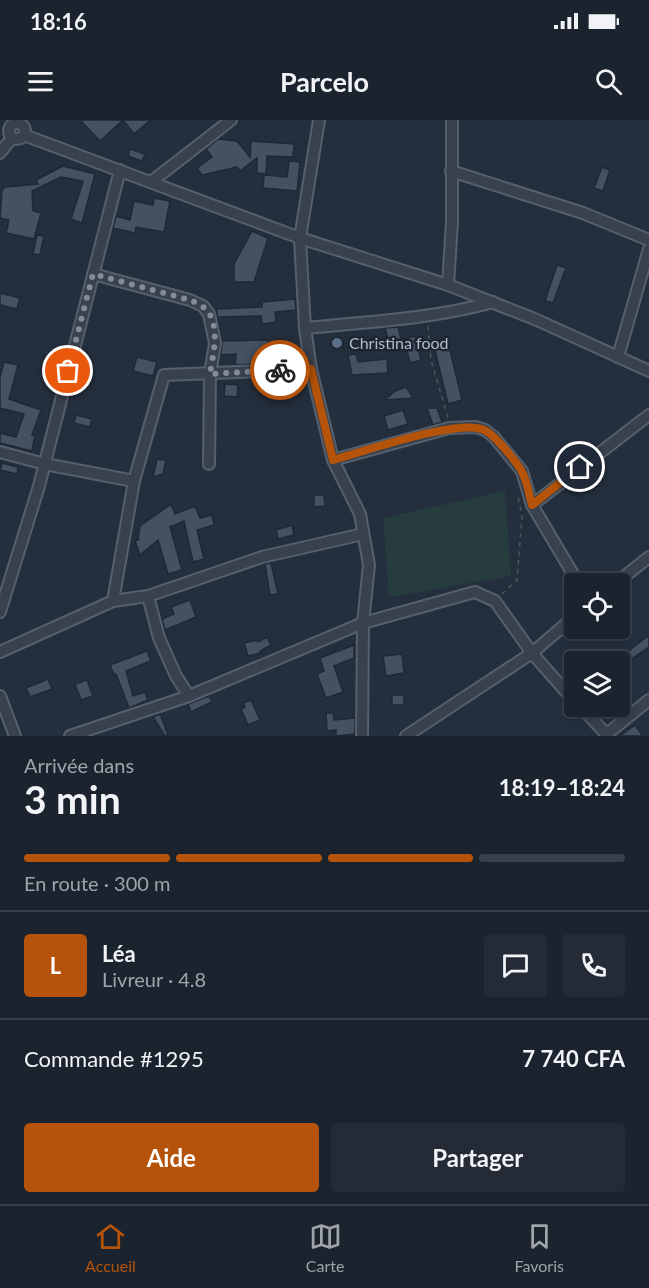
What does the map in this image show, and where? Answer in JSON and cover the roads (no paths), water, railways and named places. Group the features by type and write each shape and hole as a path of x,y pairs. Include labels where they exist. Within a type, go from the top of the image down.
{"street":[{"path":"151,182 231,120"},
{"path":"319,120 300,238 305,328 311,369 333,460 360,514 369,565 363,623 362,736"},
{"path":"448,285 452,222 452,120"},
{"path":"0,123 22,127 120,170 300,238 448,285 493,302 649,370"},
{"path":"0,153 12,138 9,131 22,127"},
{"path":"0,612 45,464 120,170"},
{"path":"451,171 583,213 649,240"},
{"path":"618,357 649,249"},
{"path":"93,274 190,300 203,306 209,314 215,343 210,374 208,464"},
{"path":"305,328 427,317 459,312 493,302"},
{"path":"112,601 134,481 164,375 311,369"},
{"path":"532,505 649,415"},
{"path":"333,460 449,428 476,427 485,430 494,437 522,471 532,505 572,573"},
{"path":"0,452 45,464 134,481"},
{"path":"0,652 112,601 148,596 262,557 363,534"},
{"path":"629,573 649,557"},
{"path":"70,736 189,696 363,623 475,592 495,601 532,653 564,690"},
{"path":"148,596 159,638 176,676 189,696"},
{"path":"406,736 532,653 564,625"},
{"path":"0,696 15,736"},
{"path":"590,717 607,735 649,700"}],"place":[{"name":"Christina food","path":"337,343"}]}
